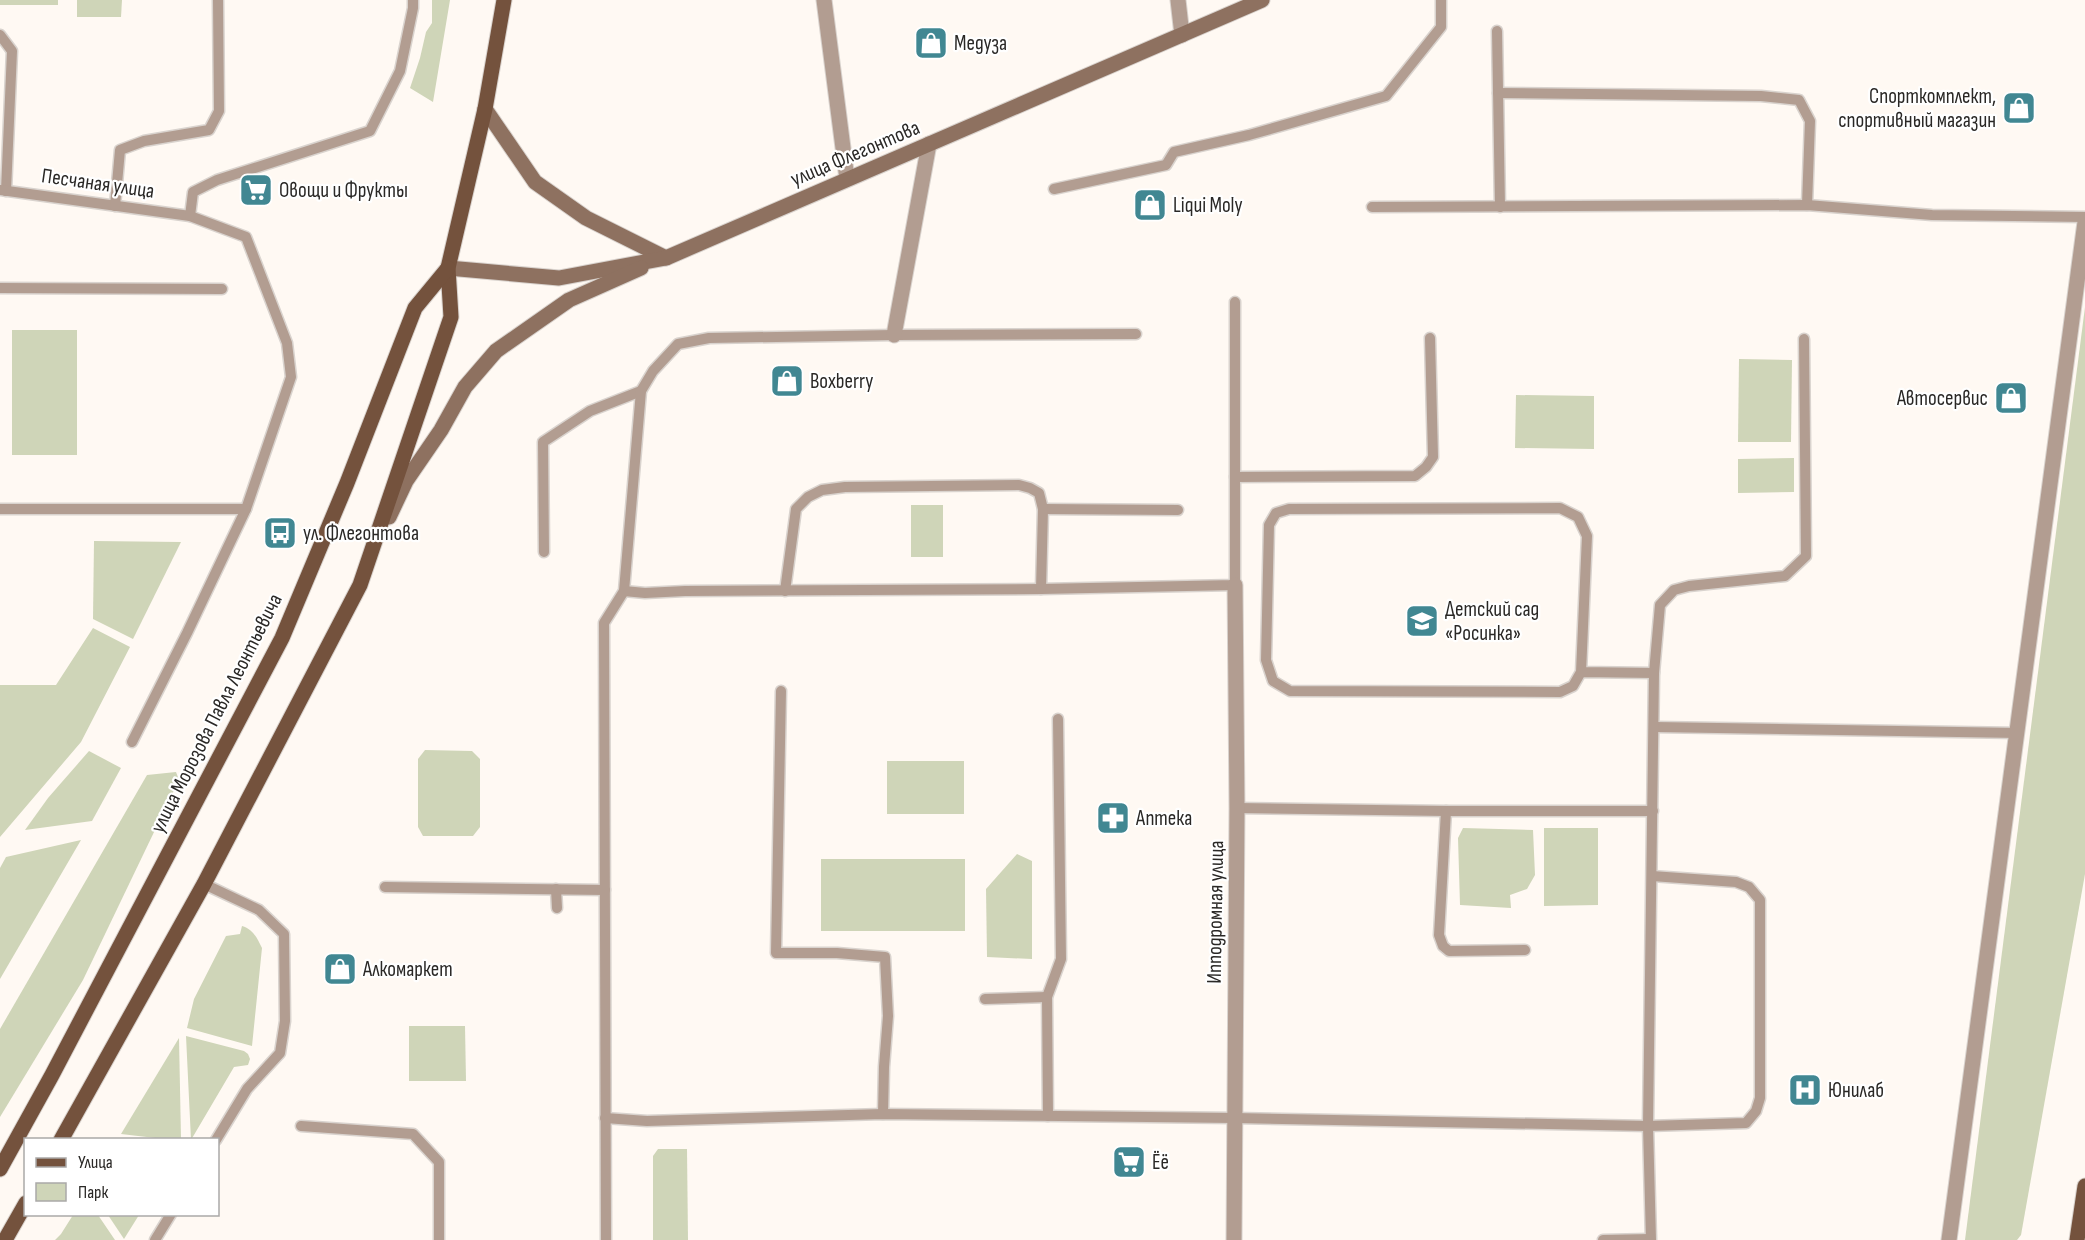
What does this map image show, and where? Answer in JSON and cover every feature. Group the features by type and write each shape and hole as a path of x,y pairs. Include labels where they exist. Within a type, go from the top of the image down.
{"main road":[{"name":"улица Морозова Павла Леонтьевича","path":"62,1138 204,884 355,595 374,548 451,317 448,268 485,109 504,0"},
{"name":"улица Морозова Павла Леонтьевича","path":"0,1169 52,1076 282,638 347,483 416,308 448,268"},
{"path":"2077,1240 2085,1186"},
{"path":"5,1240 24,1207"}],"street":[{"path":"824,0 847,179"},
{"path":"1178,0 1182,35"},
{"name":"улица Флегонтова","path":"448,268 559,278 666,258 1262,0"},
{"path":"485,109 535,182 586,218 666,258"},
{"path":"894,335 929,144"},
{"path":"1949,1240 2085,222"},
{"path":"374,548 406,481 441,430 465,387 496,351 569,300 666,258"},
{"name":"Ипподромная улица","path":"1234,1240 1237,807 1235,585"}],"lane":[{"path":"115,206 120,150 144,141 209,130 219,111 218,0"},
{"path":"190,216 193,192 217,180 369,131 400,71 413,0"},
{"path":"1054,189 1166,165 1174,152 1249,135 1386,96 1441,27 1441,0"},
{"path":"1497,31 1500,207"},
{"path":"0,35 12,51 3,190"},
{"path":"1498,93 1761,96 1798,100 1810,121 1807,205"},
{"name":"Песчаная улица","path":"3,190 190,216 246,237 287,343 291,377 246,509 188,633 132,742"},
{"path":"1372,207 1807,205 1932,215 2085,217"},
{"path":"0,288 222,289"},
{"path":"624,591 645,593 1235,585 1234,302"},
{"path":"606,1240 604,623 624,591 641,391 653,371 678,344 709,338 1136,334"},
{"path":"1235,477 1415,476 1433,457 1430,338"},
{"path":"1603,1240 1651,1239 1647,1126 1655,727 1654,673 1660,605 1674,590 1689,586 1785,576 1806,556 1804,339"},
{"path":"543,552 543,442 590,411 641,391"},
{"path":"785,591 796,509 808,497 822,490 844,487 1019,485 1039,493 1043,509 1041,589"},
{"path":"1560,508 1569,512 1578,517 1587,536 1581,672 1573,686 1560,692 1290,691 1273,681 1266,660 1269,525 1276,513 1289,509 1560,508"},
{"path":"0,509 246,509"},
{"path":"1043,509 1178,510"},
{"path":"1581,672 1654,673"},
{"path":"781,691 776,953 837,953 885,957 888,1016 883,1114"},
{"path":"1048,1116 1047,997 1061,959 1058,719"},
{"path":"1655,727 2018,733"},
{"path":"1237,807 1446,811 1653,811"},
{"path":"1446,811 1439,935 1443,946 1449,951 1525,950"},
{"path":"605,1118 647,1121 883,1114 1647,1126 1746,1123 1756,1111 1760,1098 1760,900 1749,887 1736,882 1652,876"},
{"path":"204,884 259,910 284,934 285,1021 280,1053 247,1089 217,1138"},
{"path":"385,887 605,890"},
{"path":"556,890 557,908"},
{"path":"985,999 1047,997"},
{"path":"301,1126 413,1134 439,1162 439,1240"},
{"path":"155,1240 170,1216"}],"green space":[{"path":"0,0 58,0 58,5 0,5"},
{"path":"77,0 122,0 121,17 77,17"},
{"path":"432,0 450,0 433,102 410,88 426,32 432,23"},
{"path":"2085,307 2085,874 2021,1235 2017,1240 1965,1240"},
{"path":"12,330 77,330 77,455 12,455"},
{"path":"1739,359 1792,360 1791,442 1738,442"},
{"path":"1516,395 1594,396 1594,449 1515,448"},
{"path":"1794,458 1794,492 1738,493 1738,459"},
{"path":"911,505 943,505 943,557 911,557"},
{"path":"94,541 181,542 133,639 93,619"},
{"path":"93,628 130,647 81,742 0,837 0,685 56,685"},
{"path":"425,750 472,751 480,759 480,827 473,836 423,836 418,827 418,759"},
{"path":"89,751 121,768 92,821 25,830 48,798"},
{"path":"887,761 964,761 964,814 887,814"},
{"path":"176,772 179,780 83,980 0,1117 0,1029 147,775"},
{"path":"1463,828 1533,830 1535,875 1527,889 1510,895 1511,908 1460,905 1458,838"},
{"path":"1544,828 1598,828 1598,905 1544,906"},
{"path":"81,840 0,979 0,868 6,857"},
{"path":"1017,854 1032,861 1032,959 987,957 986,889"},
{"path":"821,859 965,859 965,931 821,931"},
{"path":"242,926 252,932 262,948 252,1046 187,1028 194,999 226,936 240,934"},
{"path":"409,1026 465,1026 466,1081 409,1081"},
{"path":"186,1036 244,1051 250,1059 248,1065 234,1067 191,1138"},
{"path":"179,1038 181,1138 121,1134"},
{"path":"658,1149 687,1149 688,1240 653,1240 653,1156"},
{"path":"72,1216 99,1216 115,1240 55,1240"},
{"path":"109,1216 138,1216 124,1239"}],"place":[{"name":"Медуза","path":"931,43"},
{"name":"Спорткомплект, спортивный магазин","path":"2019,108"},
{"name":"Овощи и Фрукты","path":"256,190"},
{"name":"Liqui Moly","path":"1150,205"},
{"name":"Boxberry","path":"787,381"},
{"name":"Автосервис","path":"2011,398"},
{"name":"ул. Флегонтова","path":"280,533"},
{"name":"Детский сад «Росинка»","path":"1422,621"},
{"name":"Аптека","path":"1113,818"},
{"name":"Алкомаркет","path":"340,969"},
{"name":"Юнилаб","path":"1805,1090"},
{"name":"Ёё","path":"1129,1162"}]}
